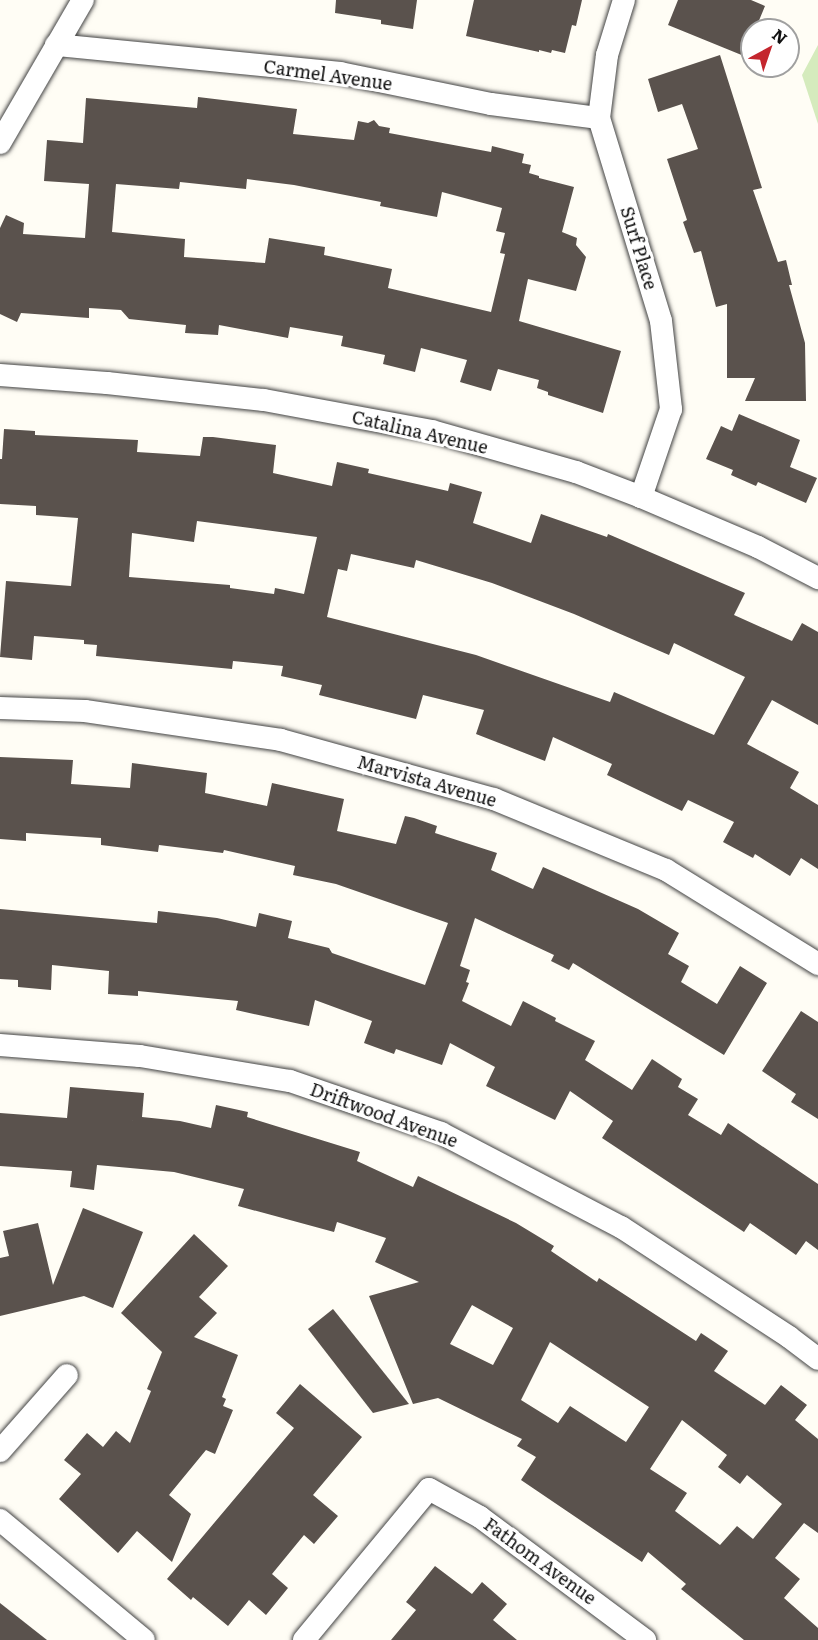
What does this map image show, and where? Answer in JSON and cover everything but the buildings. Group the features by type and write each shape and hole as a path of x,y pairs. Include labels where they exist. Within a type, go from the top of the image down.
{"street":[{"path":"0,143 83,0"},
{"name":"Surf Place","path":"624,0 607,55 598,118 661,321 671,409 641,497"},
{"name":"Carmel Avenue","path":"56,45 340,74 491,104 598,118"},
{"name":"Catalina Avenue","path":"0,375 107,383 264,400 432,431 576,472 758,547 818,578"},
{"name":"Marvista Avenue","path":"0,708 85,711 281,740 494,798 666,870 818,964"},
{"name":"Driftwood Avenue","path":"0,1045 140,1056 290,1081 441,1132 621,1227 789,1337 818,1359"},
{"path":"0,1451 67,1375"},
{"name":"Fathom Avenue","path":"304,1640 429,1489 480,1517 645,1640"},
{"path":"0,1520 144,1640"}],"green space":[{"path":"818,45 818,124 802,75"}]}
